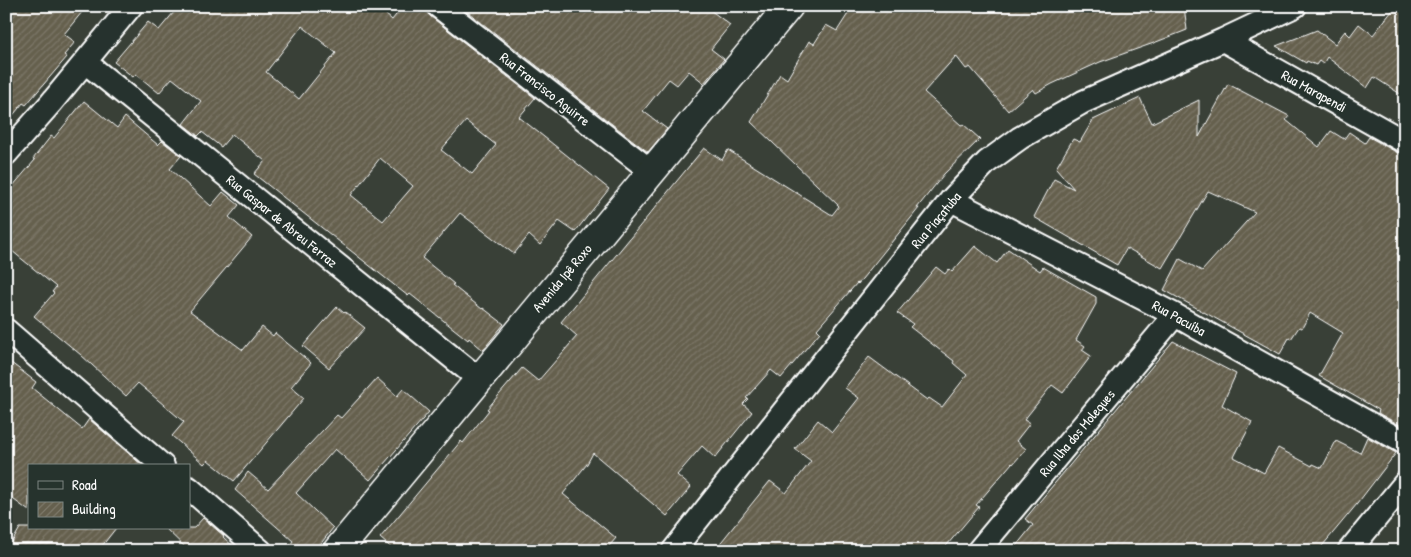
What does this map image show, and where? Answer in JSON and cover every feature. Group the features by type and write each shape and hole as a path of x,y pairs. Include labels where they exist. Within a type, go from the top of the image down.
{"street":[{"path":"6,154 131,6"},
{"name":"Rua Francisco Aguirre","path":"438,6 651,171"},
{"name":"Avenida Ipê Roxo","path":"337,551 789,6"},
{"name":"Rua Piaçatuba","path":"673,551 951,200 987,162 1020,138 1083,102 1295,6"},
{"name":"Rua Marapendi","path":"1223,40 1405,142"},
{"name":"Rua Gaspar de Abreu Ferraz","path":"85,62 479,379"},
{"name":"Rua Pacuíba","path":"951,200 1176,315 1405,443"},
{"name":"Rua Ilha dos Moleques","path":"978,551 1176,315"},
{"path":"6,330 161,464"},
{"path":"1349,551 1405,483"},
{"path":"190,489 261,551"}],"building":[{"path":"6,6 87,6 64,34 75,42 64,55 67,57 26,105 23,103 6,124"},
{"path":"179,6 376,6 392,20 403,6 425,6 430,16 535,98 519,117 609,189 575,232 559,221 540,245 529,235 514,254 460,213 422,258 454,284 452,285 504,324 483,350 410,294 408,296 254,174 265,161 232,134 221,147 202,132 198,136 183,124 201,101 172,78 159,93 136,74 133,77 114,62 148,22 159,30","holes":["302,26 336,53 299,99 266,72","466,121 496,145 472,174 441,150","380,158 413,186 383,221 351,195"]},
{"path":"460,6 705,6 730,25 711,49 724,59 704,83 689,71 677,85 669,79 643,111 667,129 648,152"},
{"path":"853,6 1184,6 1187,30 1100,62 1036,93 1033,89 1008,111 970,67 966,69 956,56 924,92 980,139 944,174 858,284 817,329 820,332 781,378 771,370 746,398 748,399 743,404 752,412 715,458 702,446 677,475 691,487 667,516 593,453 587,464 563,494 616,538 605,551 395,551 380,538 461,441 463,443 489,410 487,409 522,368 538,381 577,336 561,322 704,148 722,160 728,150 832,215 839,206 751,122 780,74 787,79 809,41 814,44 826,25 837,31"},
{"path":"1396,6 1405,6 1405,97 1374,77 1367,88 1327,57 1323,64 1319,61 1316,65 1307,61 1306,63 1276,46 1317,30 1335,44 1345,31 1350,36 1359,24 1373,35"},
{"path":"1228,84 1289,116 1286,120 1319,147 1331,131 1344,139 1349,132 1365,143 1369,137 1405,157 1405,243 1397,254 1405,259 1405,428 1378,413 1379,410 1319,376 1343,333 1310,313 1302,328 1299,327 1291,339 1289,338 1280,354 1164,290 1180,259 1202,271 1255,212 1208,191 1162,268 1127,248 1117,265 1034,217 1054,179 1074,189 1056,168 1073,139 1080,142 1093,120 1140,98 1152,123 1199,100 1199,137"},
{"path":"84,101 117,128 125,117 158,145 162,141 181,156 170,169 211,206 223,192 239,205 229,217 252,237 190,311 243,350 262,327 273,336 275,333 311,363 291,387 304,398 234,481 208,460 204,464 172,436 184,422 138,383 126,396 34,316 54,293 52,292 56,287 6,246 6,194 35,160 33,159 51,136 54,138"},
{"path":"975,246 997,263 1008,249 1040,271 1043,267 1096,297 1096,304 1076,340 1085,346 1082,350 1091,356 1063,393 1052,385 1024,420 1030,423 1016,441 1026,449 976,505 979,507 942,551 714,551 770,481 786,493 811,461 795,449 818,420 832,432 859,398 845,388 869,357 927,400 929,398 942,407 967,375 953,363 954,361 910,327 913,324 897,313 936,267 945,274 949,269 952,272"},
{"path":"337,307 365,328 329,368 303,346"},
{"path":"1173,341 1236,374 1222,405 1252,422 1234,457 1264,473 1278,448 1312,466 1313,464 1322,468 1336,441 1360,453 1367,437 1396,453 1318,551 1012,551 1033,525 1025,519"},
{"path":"6,359 36,382 32,388 82,429 89,419 141,464 28,464 28,510 6,494"},
{"path":"377,378 397,396 403,389 429,412 370,480 335,449 296,493 333,528 315,551 286,551 293,541 235,490 248,472 268,489 337,415 341,418"},
{"path":"203,518 238,551 189,551 167,530 190,530 190,528 194,528"},
{"path":"20,528 28,528 28,530 114,530 98,551 7,551"}]}
